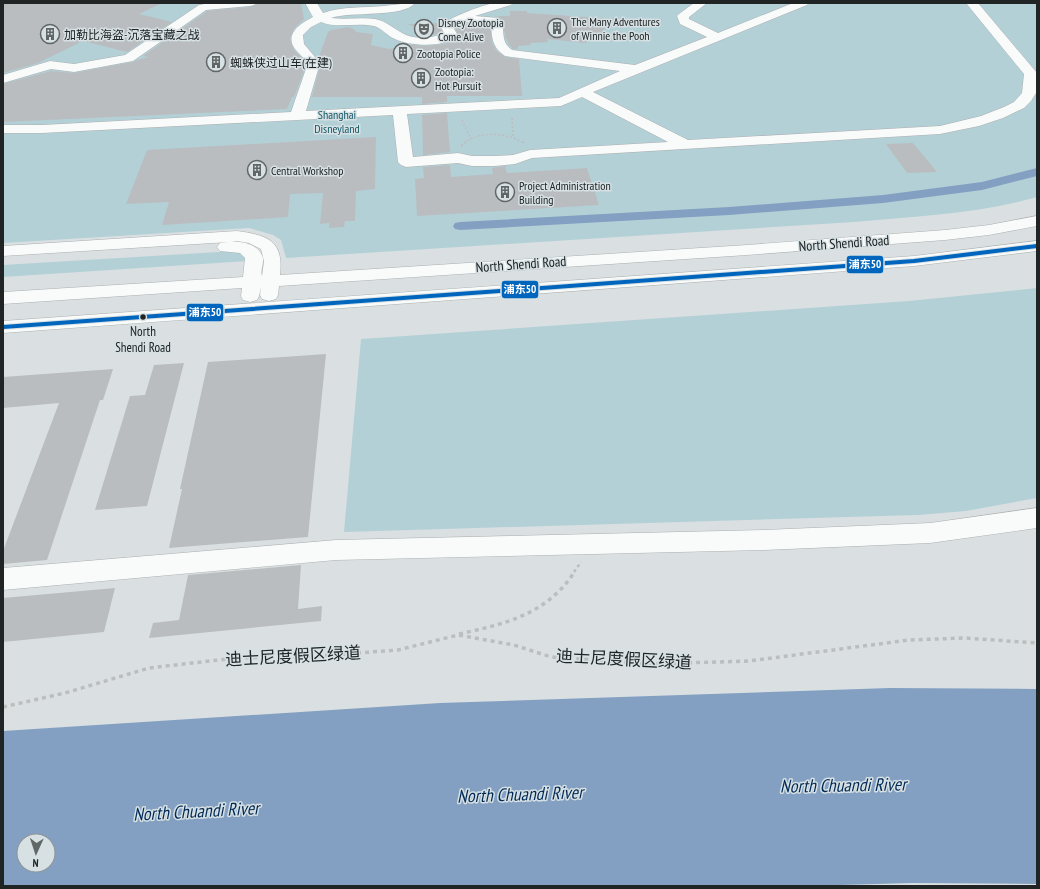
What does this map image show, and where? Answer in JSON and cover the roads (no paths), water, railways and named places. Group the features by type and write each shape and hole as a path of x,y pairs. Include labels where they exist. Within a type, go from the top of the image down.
{"street":[{"path":"3,79 50,65 74,68 129,58 203,7 250,3"},
{"path":"311,3 313,10 321,18 334,22 376,23 389,29 399,37 430,44 430,51 456,45 446,37"},
{"path":"297,116 314,63 311,57 296,41 298,35 304,27 321,18 343,11 392,8 409,3"},
{"path":"420,41 446,37 450,34 447,27 448,25 479,11 507,3"},
{"path":"702,3 683,16 684,21 717,37"},
{"path":"3,129 42,129 561,102 582,92 803,3"},
{"path":"400,111 406,162 458,158 472,161 495,161 530,154 940,130 970,124 1014,109 1027,97 1031,74 972,3"},
{"path":"461,19 494,21 497,24 497,41 499,45 509,53 636,70"},
{"path":"582,92 686,145"},
{"name":"North Shendi Road","path":"3,298 755,250 922,237 990,230 1037,221"},
{"path":"3,251 236,236 252,237 263,241 270,247 273,254 267,308"},
{"name":"North Shendi Road","path":"3,327 921,260 990,253 1037,246"},
{"path":"3,261 241,247 249,250 254,258 248,310"},
{"path":"3,580 336,550 764,540 930,533 1037,518"}],"water":[{"name":"North Chuandi River","path":"890,688 1037,689 1037,884 912,883 805,886 3,886 3,731 440,703"}],"waterway":[{"path":"460,226 729,211 883,199 982,186 1037,172"}],"place":[{"name":"The Many Adventures of Winnie the Pooh","path":"557,28"},
{"name":"Disney Zootopia Come Alive","path":"424,29"},
{"name":"加勒比海盗-沉落宝藏之战","path":"50,34"},
{"name":"Zootopia Police","path":"403,53"},
{"name":"蜘蛛侠过山车(在建)","path":"216,62"},
{"name":"Zootopia: Hot Pursuit","path":"421,78"},
{"name":"Central Workshop","path":"257,170"},
{"name":"Project Administration Building","path":"505,192"},
{"name":"North Shendi Road","path":"143,317"}],"park label":[{"name":"Shanghai Disneyland","path":"337,121"}]}
